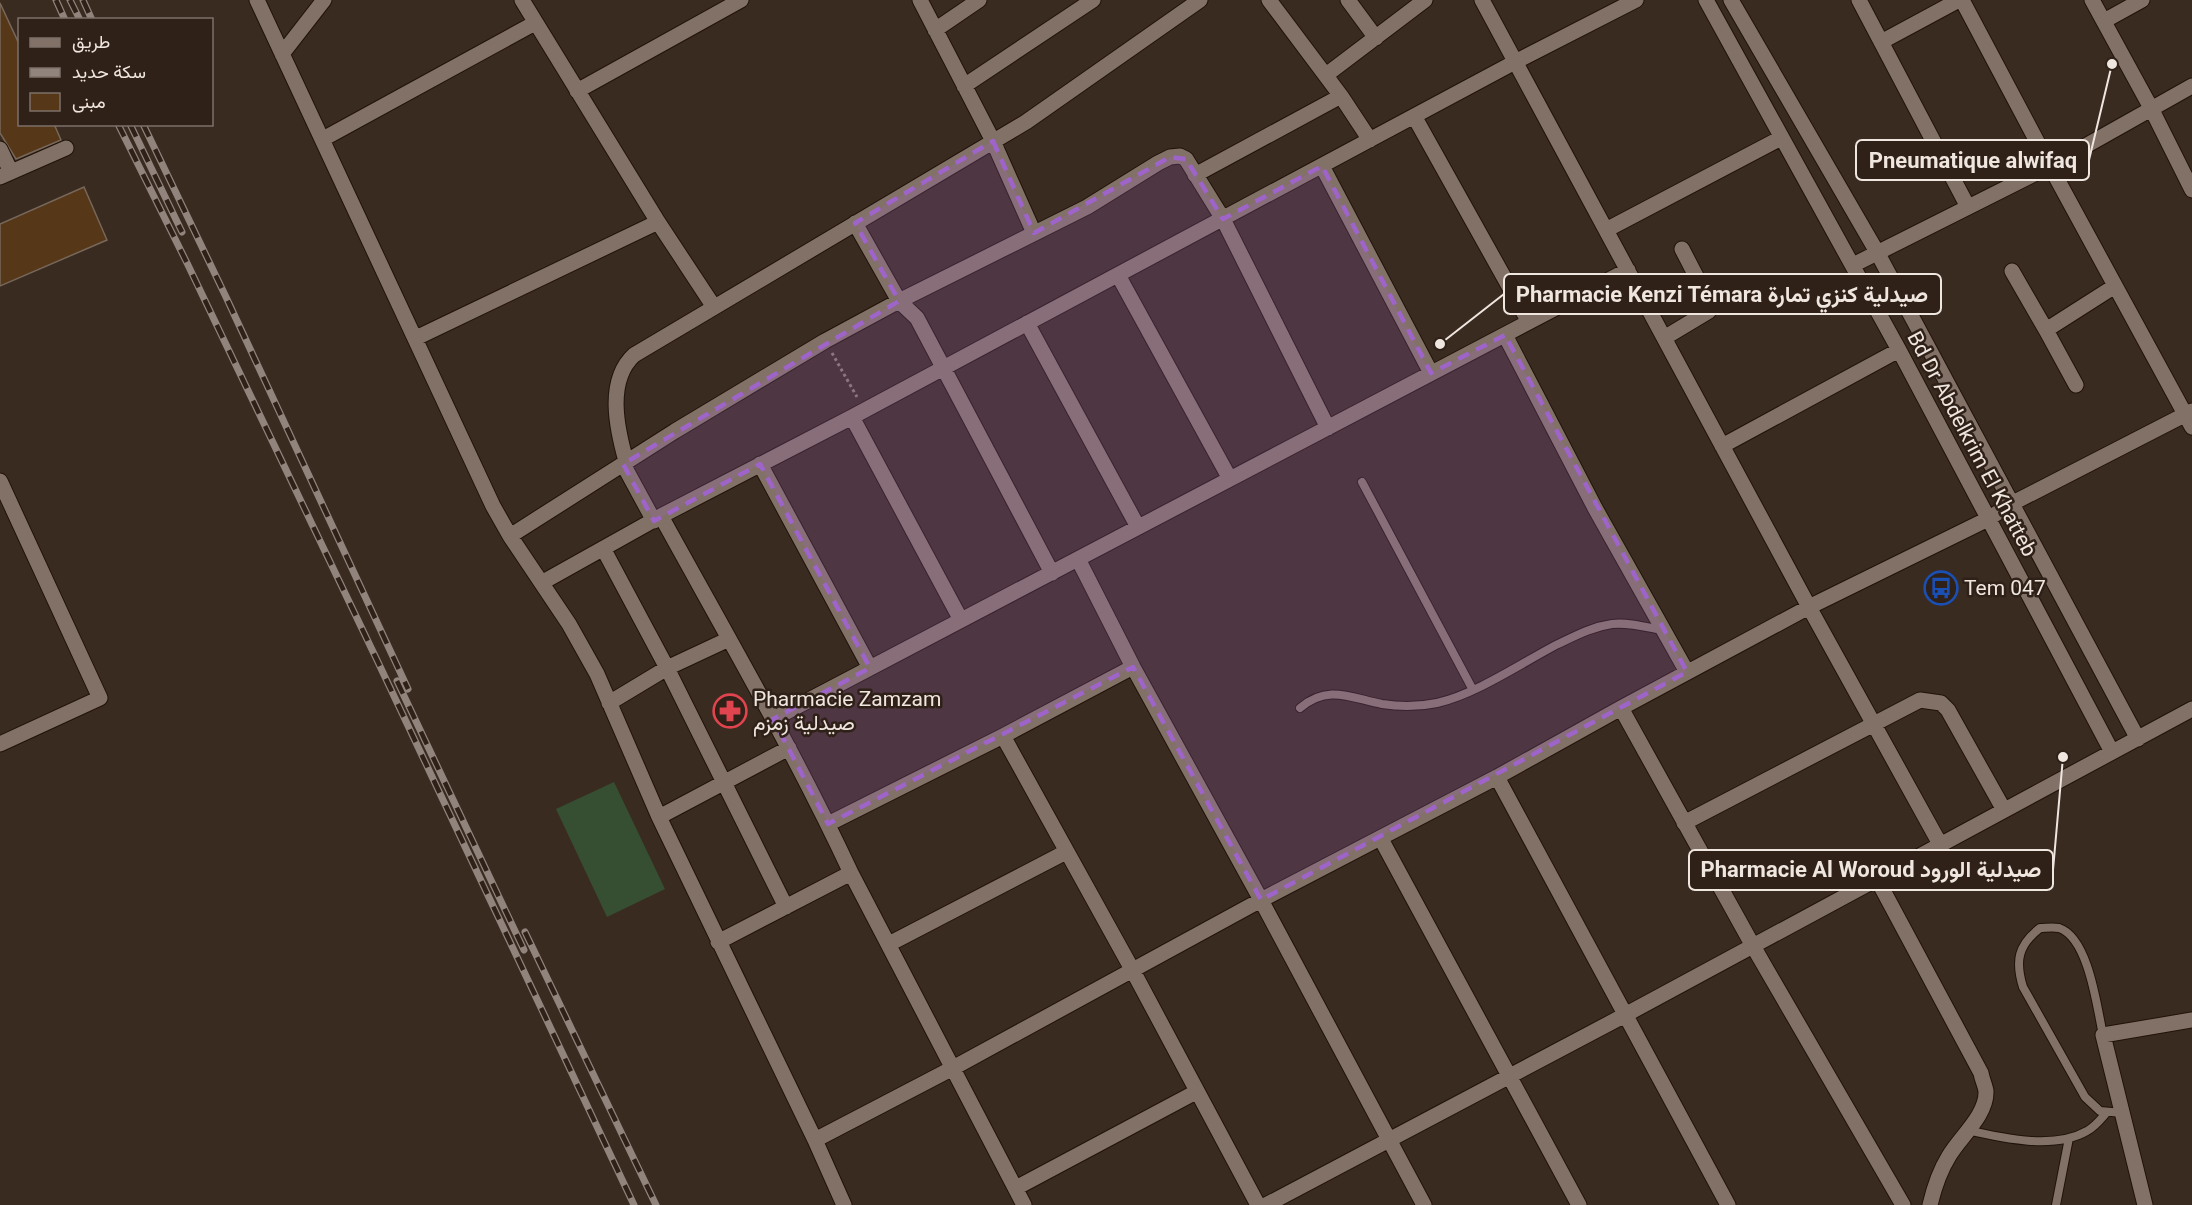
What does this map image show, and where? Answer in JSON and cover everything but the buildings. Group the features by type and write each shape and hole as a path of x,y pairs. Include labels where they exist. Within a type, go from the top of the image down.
{"street":[{"path":"257,0 416,338 479,478 510,536 543,582 597,674 659,818 815,1140 844,1205"},
{"path":"282,54 324,0"},
{"path":"522,0 658,222 714,307"},
{"path":"577,91 741,0"},
{"path":"920,0 993,141 1034,233"},
{"path":"935,30 979,0"},
{"path":"964,86 1094,0"},
{"path":"1269,0 1326,75 1370,140"},
{"path":"1348,0 1376,38"},
{"path":"1482,0 1809,607 1940,844"},
{"path":"543,582 760,464 858,414 1515,62 1636,0"},
{"name":"Bd Dr Abdelkrim El Khatteb","path":"1706,0 1899,350 2112,752"},
{"path":"1731,0 1877,252 2138,739"},
{"path":"1859,0 1968,207"},
{"path":"815,1140 953,1068 1261,900 1497,777 1809,607 1988,519 2011,504 2190,418 2115,286 1960,0 1881,42"},
{"path":"2092,0 2151,108 2192,190"},
{"path":"2104,21 2142,0"},
{"path":"1024,1205 851,873 789,748 729,639 625,463 616,402 622,369 634,355 1026,122 1197,1"},
{"path":"1326,75 1422,1"},
{"path":"322,139 535,23"},
{"path":"1853,266 2050,166 2192,86"},
{"path":"1196,175 1341,96"},
{"path":"1414,116 1529,322"},
{"path":"1606,231 1781,138"},
{"path":"0,149 5,174 66,148"},
{"path":"510,536 825,341 899,301 1087,207 1170,157 1180,156 1186,159 1223,219 1328,428"},
{"path":"1322,166 1431,373"},
{"path":"416,338 658,222"},
{"path":"855,223 899,301 917,318 1052,573"},
{"path":"1664,338 1709,311 1710,303 1682,249"},
{"path":"772,719 1628,270"},
{"path":"2012,271 2076,385"},
{"path":"1118,275 1230,479"},
{"path":"2046,330 2115,286"},
{"path":"1027,323 1138,527"},
{"path":"1505,334 1595,508 1687,672"},
{"path":"1722,446 1899,350"},
{"path":"858,414 961,620"},
{"path":"760,464 870,668"},
{"path":"0,481 100,698 0,744"},
{"path":"604,550 667,668 786,907"},
{"path":"1078,559 1133,667 1424,1205"},
{"path":"609,703 667,668 729,639"},
{"path":"828,824 1003,736 1133,667"},
{"path":"1684,823 1920,700 1941,703 1948,710 2004,810"},
{"path":"1621,708 1753,946 1903,1205"},
{"path":"1266,1205 1625,1015 2192,709"},
{"path":"1003,736 1133,971 1258,1205"},
{"path":"659,818 789,748"},
{"path":"1497,777 1728,1205"},
{"path":"1381,839 1579,1205"},
{"path":"889,944 1066,852"},
{"path":"718,942 851,873"},
{"path":"1878,879 1981,1073 1986,1091 1984,1103 1939,1174 1930,1205"},
{"path":"2145,1205 2115,1112 2103,1035 2192,1020"},
{"path":"1016,1188 1196,1092"}],"lane":[{"path":"1362,482 1473,690"},
{"path":"1300,708 1323,694 1350,695 1381,704 1416,707 1444,701 1473,690 1586,630 1613,624 1637,625 1663,630"},
{"path":"2103,1035 2086,964 2074,938 2058,928 2040,928 2027,938 2020,953 2018,972 2023,987 2085,1097 2100,1111 2115,1112"},
{"path":"1967,1130 2014,1139 2061,1140 2094,1127 2115,1112"},
{"path":"2056,1205 2068,1138"}],"path":[{"path":"825,341 858,414"}],"highlighted area":[{"path":"993,141 1034,233 1170,157 1186,159 1223,219 1322,166 1431,373 1505,335 1687,672 1261,900 1133,667 828,824 773,719 870,668 760,464 654,521 623,464 899,301 855,223"}],"green space":[{"path":"614,782 665,889 607,917 556,809"}],"railway":[{"path":"56,0 64,18"},
{"path":"70,0 79,18"},
{"path":"83,0 91,18"},
{"path":"119,126 377,660 634,1205"},
{"path":"131,126 182,232"},
{"path":"144,126 408,689"},
{"path":"397,681 524,950"},
{"path":"525,932 656,1205"}],"place":[{"name":"Pneumatique alwifaq","path":"2112,64"},
{"name":"Pharmacie Kenzi Témara صيدلية كنزي تمارة","path":"1440,344"},
{"name":"Tem 047","path":"1941,588"},
{"name":"Pharmacie Zamzam صيدلية زمزم","path":"730,711"},
{"name":"Pharmacie Al Woroud صيدلية الورود","path":"2063,757"}]}
